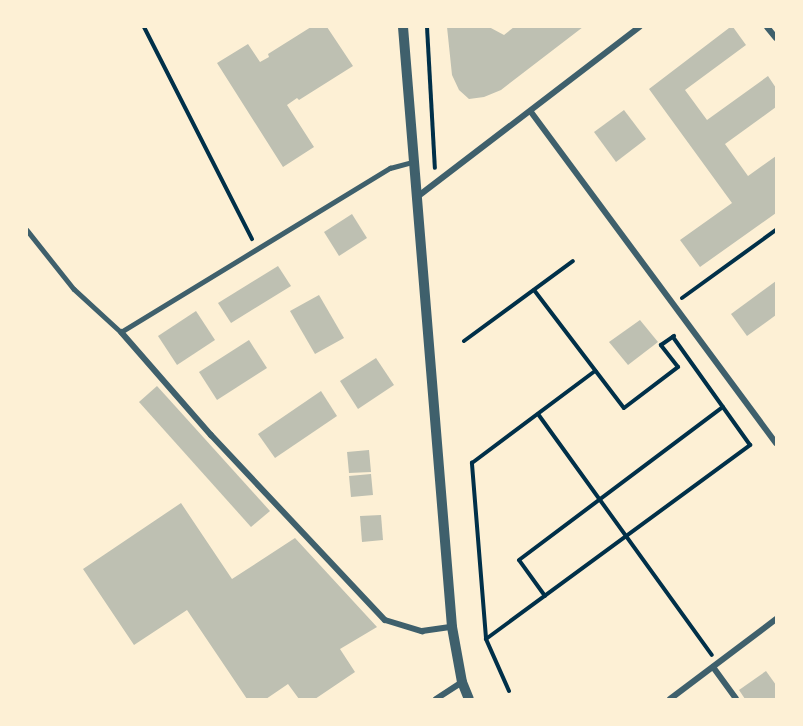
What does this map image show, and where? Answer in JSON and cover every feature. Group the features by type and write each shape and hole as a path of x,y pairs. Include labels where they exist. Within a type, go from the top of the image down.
{"street":[{"path":"403,27 416,161 452,627 462,682 469,699"},
{"path":"417,197 531,112 639,27"},
{"path":"767,27 776,38"},
{"path":"531,112 675,303 776,443"},
{"path":"120,332 211,435 385,620 422,631 452,627"},
{"path":"670,699 776,619"},
{"path":"715,665 736,699"},
{"path":"436,699 462,682"}],"lane":[{"path":"27,230 74,289 120,332 390,168 416,161"}],"path":[{"path":"144,27 258,250"},
{"path":"427,27 436,183"},
{"path":"675,303 776,230"},
{"path":"464,341 573,261"},
{"path":"534,290 624,408 678,368 661,345 690,324"},
{"path":"486,639 750,445 673,337"},
{"path":"509,691 486,639 472,463 595,371"},
{"path":"545,596 519,560 723,407"},
{"path":"538,414 715,665"}],"building":[{"path":"311,27 327,27 353,66 299,100 297,98 287,105 314,147 283,167 217,63 248,44 260,62 269,57 268,54"},
{"path":"447,27 489,27 504,35 514,27 583,27 501,90 484,97 469,99 459,90 452,75"},
{"path":"733,27 746,45 685,90 707,120 768,76 776,88 776,107 725,144 748,176 776,156 776,213 700,267 680,240 732,203 649,89"},
{"path":"624,110 646,139 616,162 594,132"},
{"path":"352,214 367,238 339,256 324,232"},
{"path":"278,266 291,286 231,323 218,303"},
{"path":"776,281 776,315 747,336 731,314"},
{"path":"319,295 344,338 315,354 290,311"},
{"path":"196,311 215,340 177,365 158,336"},
{"path":"640,320 658,342 628,365 609,342"},
{"path":"249,340 267,368 217,400 199,372"},
{"path":"376,358 394,385 358,409 340,381"},
{"path":"157,386 270,511 251,527 139,402"},
{"path":"321,391 337,416 275,458 258,434"},
{"path":"369,450 371,472 349,473 347,452"},
{"path":"371,474 373,495 351,497 349,476"},
{"path":"181,503 232,579 295,538 377,627 340,649 355,672 315,699 299,699 288,684 266,699 247,699 187,610 134,645 83,569"},
{"path":"381,515 383,540 362,542 360,516"},
{"path":"766,671 776,685 776,699 745,699 739,690"}]}
